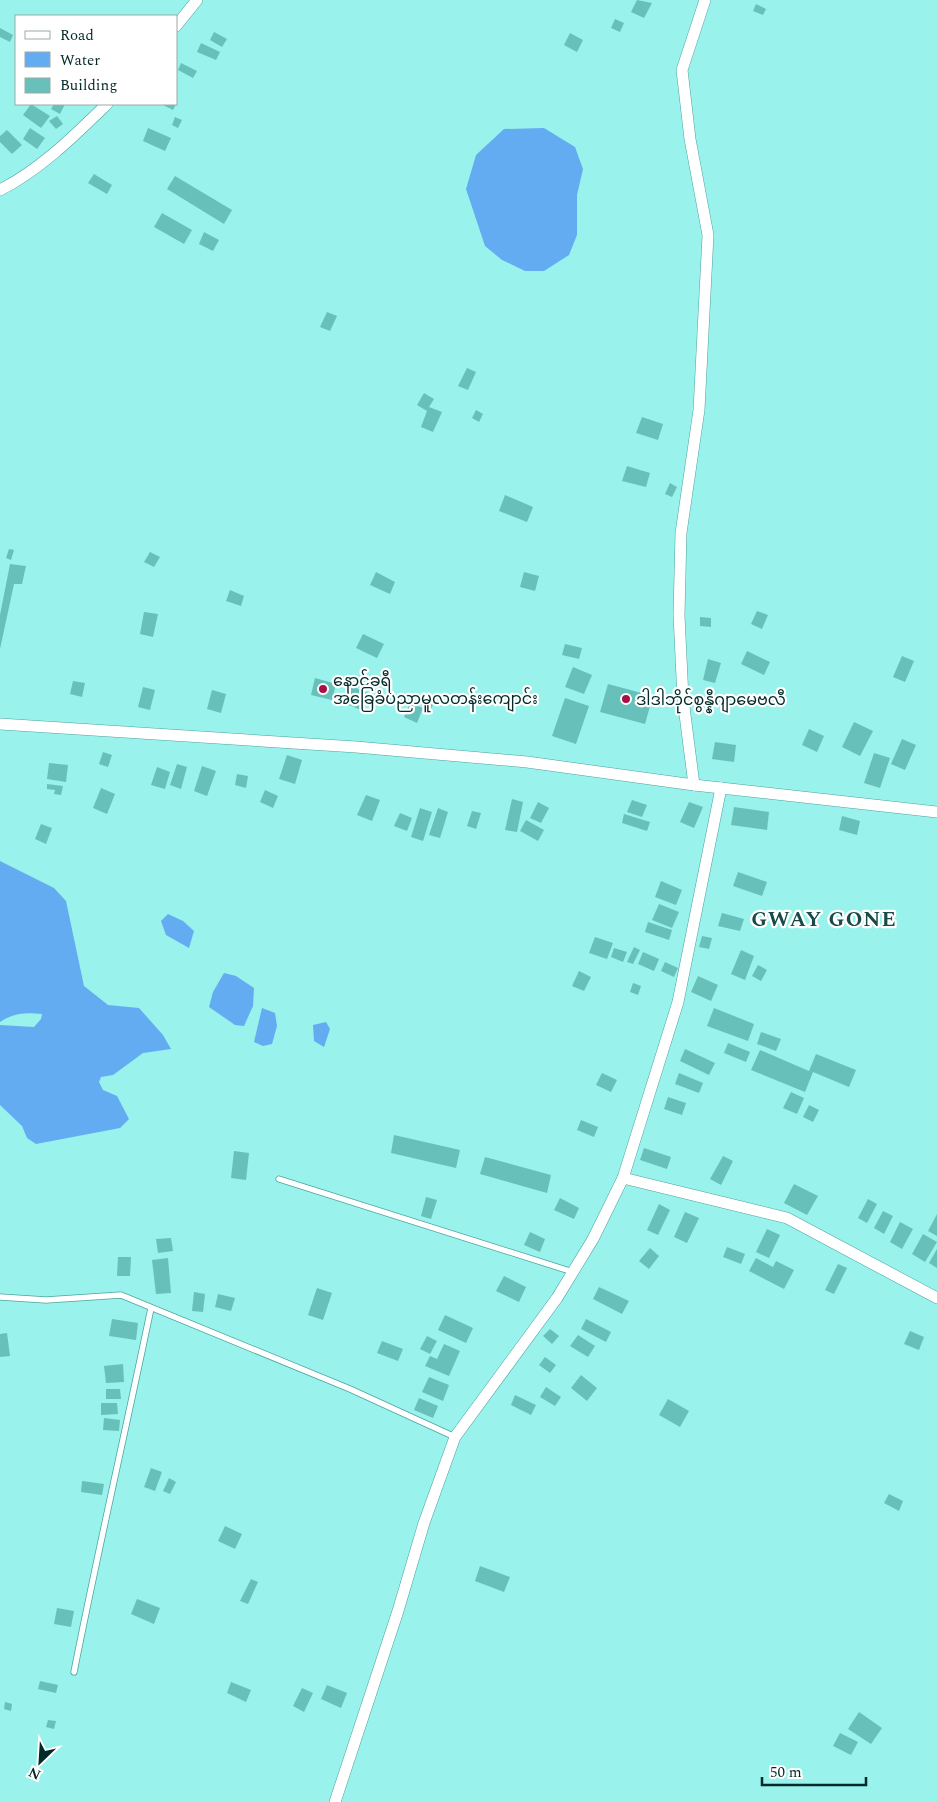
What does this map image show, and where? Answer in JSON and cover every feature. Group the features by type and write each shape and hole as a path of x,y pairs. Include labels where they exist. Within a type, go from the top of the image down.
{"street":[{"path":"178,24 197,0"},
{"path":"694,785 684,700 679,615 681,533 699,410 708,235 690,140 682,70 705,0"},
{"path":"0,190 17,181 81,129 106,105"},
{"path":"0,724 375,748 527,762 694,785 937,812"},
{"path":"335,1802 398,1611 424,1523 455,1437 557,1298 593,1239 623,1178 678,1002 721,788"},
{"path":"623,1178 787,1218 937,1298"}],"lane":[{"path":"279,1180 573,1272"},
{"path":"0,1297 46,1300 120,1295 350,1389 455,1437"},
{"path":"74,1672 98,1549 122,1448 151,1308"}],"water":[{"path":"544,128 575,147 583,169 577,195 577,235 569,255 544,271 525,271 502,260 485,246 466,189 476,155 504,129"},
{"path":"0,861 54,888 66,901 84,986 108,1005 139,1008 163,1035 171,1049 143,1053 113,1075 101,1077 99,1082 103,1090 117,1096 129,1119 120,1128 36,1144 27,1138 22,1126 0,1105 0,1025 34,1027 41,1019 42,1014 20,1014 0,1022"},
{"path":"168,914 183,921 194,931 189,948 166,935 161,921"},
{"path":"224,973 236,976 254,988 253,1006 244,1026 235,1025 209,1007 213,992"},
{"path":"262,1008 275,1013 277,1026 272,1044 263,1046 254,1042"},
{"path":"326,1022 330,1029 324,1047 314,1041 313,1025"}],"building":[{"path":"637,0 652,3 644,18 631,12"},
{"path":"756,4 766,9 763,15 753,11"},
{"path":"615,19 624,23 620,32 611,28"},
{"path":"0,28 13,35 10,42 0,37"},
{"path":"214,32 227,39 222,47 210,40"},
{"path":"570,33 583,40 577,52 564,45"},
{"path":"201,43 220,52 216,60 197,52"},
{"path":"181,63 197,71 193,78 178,70"},
{"path":"30,105 33,105 50,116 41,128 23,115"},
{"path":"53,105 64,105 60,114 51,109"},
{"path":"163,105 176,105 173,110"},
{"path":"57,116 63,124 56,129 49,121"},
{"path":"175,117 182,120 178,128 172,125"},
{"path":"30,128 45,138 37,149 23,139"},
{"path":"148,128 171,138 165,151 143,141"},
{"path":"7,130 22,145 12,154 0,142 0,136"},
{"path":"94,174 112,185 107,194 88,183"},
{"path":"175,176 232,210 224,224 167,189"},
{"path":"162,213 192,230 184,244 154,227"},
{"path":"204,232 219,240 213,251 199,244"},
{"path":"327,312 337,316 330,331 320,327"},
{"path":"467,368 476,372 468,390 458,386"},
{"path":"424,393 434,399 429,407 442,412 433,432 421,427 427,411 417,405"},
{"path":"476,410 483,414 479,422 472,418"},
{"path":"642,417 663,424 658,440 636,433"},
{"path":"627,466 650,473 646,487 622,481"},
{"path":"670,483 677,487 672,497 665,494"},
{"path":"505,495 533,507 527,522 499,511"},
{"path":"9,549 14,550 11,560 6,558"},
{"path":"150,552 160,557 154,567 144,562"},
{"path":"10,564 26,566 22,584 14,584 0,649 0,615"},
{"path":"376,572 395,582 390,594 370,585"},
{"path":"524,572 539,576 535,591 520,587"},
{"path":"230,590 244,596 241,606 226,601"},
{"path":"757,611 768,615 762,629 751,624"},
{"path":"144,612 158,614 153,637 140,634"},
{"path":"700,617 711,618 711,627 700,626"},
{"path":"363,634 384,644 377,658 356,648"},
{"path":"565,644 582,648 579,659 562,655"},
{"path":"747,651 770,662 764,675 741,664"},
{"path":"902,656 914,661 905,682 893,677"},
{"path":"708,659 721,663 715,683 703,680"},
{"path":"573,667 592,675 584,694 565,687"},
{"path":"315,678 336,684 332,700 311,695"},
{"path":"73,681 85,683 82,697 70,694"},
{"path":"608,684 653,696 645,724 600,712"},
{"path":"349,685 368,693 361,710 342,702"},
{"path":"143,687 155,690 150,710 138,707"},
{"path":"212,690 226,694 221,713 207,709"},
{"path":"565,698 589,706 576,744 552,736"},
{"path":"426,699 434,703 430,710 423,706"},
{"path":"410,703 423,708 417,723 404,717"},
{"path":"854,722 873,731 860,756 842,747"},
{"path":"809,729 824,736 817,752 802,745"},
{"path":"902,739 916,745 905,770 891,764"},
{"path":"715,742 736,745 734,762 712,759"},
{"path":"103,752 112,755 108,767 99,764"},
{"path":"874,753 890,758 880,788 864,783"},
{"path":"287,755 302,760 295,784 279,779"},
{"path":"49,763 68,765 66,782 47,779"},
{"path":"177,764 187,767 181,789 170,785"},
{"path":"202,766 216,771 207,796 194,791"},
{"path":"157,767 170,772 165,789 151,785"},
{"path":"237,774 248,776 246,788 235,785"},
{"path":"47,784 63,786 61,795 54,794 55,790 47,789"},
{"path":"101,788 115,794 107,814 93,808"},
{"path":"265,790 278,796 273,808 260,802"},
{"path":"366,795 380,800 372,821 357,815"},
{"path":"512,799 523,802 517,832 505,830"},
{"path":"632,800 647,805 642,817 627,812"},
{"path":"538,802 549,808 541,823 530,818"},
{"path":"689,802 703,807 694,828 680,822"},
{"path":"734,807 769,812 767,830 731,825"},
{"path":"420,808 432,812 423,841 411,837"},
{"path":"438,808 448,812 440,838 429,835"},
{"path":"472,811 481,813 476,829 467,826"},
{"path":"400,813 412,818 407,831 394,826"},
{"path":"624,814 650,822 647,831 622,823"},
{"path":"842,816 860,821 857,835 839,830"},
{"path":"526,820 544,830 538,841 520,831"},
{"path":"41,824 52,828 46,844 35,839"},
{"path":"738,872 767,882 762,896 733,886"},
{"path":"661,881 682,890 676,905 655,897"},
{"path":"659,904 679,912 672,928 652,920"},
{"path":"722,913 744,919 740,931 718,926"},
{"path":"648,922 672,930 669,940 645,932"},
{"path":"702,936 712,938 709,949 699,947"},
{"path":"595,937 613,943 607,959 589,953"},
{"path":"634,947 640,950 633,964 627,962"},
{"path":"614,948 627,952 623,962 611,957"},
{"path":"741,950 754,956 745,980 731,974"},
{"path":"643,952 659,959 654,971 638,964"},
{"path":"665,962 678,968 674,977 661,971"},
{"path":"758,965 767,970 761,981 752,976"},
{"path":"579,971 591,977 584,991 572,986"},
{"path":"698,976 718,985 711,1001 691,992"},
{"path":"633,983 641,986 638,995 630,992"},
{"path":"714,1008 754,1024 748,1041 707,1026"},
{"path":"761,1032 781,1039 776,1051 757,1044"},
{"path":"728,1043 750,1052 746,1062 724,1053"},
{"path":"685,1049 715,1063 709,1075 680,1061"},
{"path":"760,1050 809,1071 816,1054 856,1070 849,1087 813,1072 805,1092 751,1070"},
{"path":"602,1073 617,1080 611,1092 596,1085"},
{"path":"679,1073 703,1083 699,1093 675,1084"},
{"path":"791,1092 804,1098 797,1114 783,1108"},
{"path":"668,1097 686,1103 682,1115 664,1109"},
{"path":"809,1105 819,1110 813,1122 803,1117"},
{"path":"581,1120 598,1127 594,1137 577,1130"},
{"path":"394,1135 460,1150 456,1168 391,1153"},
{"path":"644,1148 671,1157 667,1169 640,1160"},
{"path":"234,1151 249,1153 246,1180 231,1178"},
{"path":"723,1156 733,1161 721,1185 710,1179"},
{"path":"485,1157 551,1175 547,1193 480,1174"},
{"path":"794,1184 818,1196 807,1215 784,1203"},
{"path":"426,1197 437,1200 431,1219 421,1216"},
{"path":"560,1198 579,1208 574,1219 554,1210"},
{"path":"868,1199 877,1204 867,1223 858,1218"},
{"path":"659,1204 670,1210 658,1235 647,1230"},
{"path":"883,1211 893,1216 884,1234 874,1228"},
{"path":"685,1212 699,1218 687,1243 674,1237"},
{"path":"937,1214 937,1236 928,1231"},
{"path":"900,1222 913,1229 902,1249 890,1242"},
{"path":"767,1229 780,1235 769,1258 756,1252"},
{"path":"530,1232 545,1239 540,1252 524,1245"},
{"path":"923,1234 937,1242 925,1262 912,1254"},
{"path":"171,1238 173,1251 158,1253 156,1239"},
{"path":"727,1247 745,1254 741,1264 723,1257"},
{"path":"650,1248 659,1256 649,1269 639,1261"},
{"path":"937,1249 937,1268 929,1263"},
{"path":"118,1257 131,1257 130,1276 117,1276"},
{"path":"168,1258 171,1293 156,1294 152,1260"},
{"path":"756,1258 773,1267 776,1261 794,1270 784,1289 749,1271"},
{"path":"838,1264 847,1268 834,1294 825,1290"},
{"path":"504,1276 526,1287 519,1302 496,1291"},
{"path":"599,1287 629,1301 622,1314 593,1299"},
{"path":"317,1288 332,1293 323,1320 308,1315"},
{"path":"194,1292 205,1294 203,1312 192,1311"},
{"path":"218,1294 235,1298 231,1311 215,1307"},
{"path":"445,1315 473,1328 466,1343 438,1330"},
{"path":"112,1319 138,1323 136,1340 109,1336"},
{"path":"586,1319 611,1332 606,1342 581,1329"},
{"path":"550,1329 559,1336 552,1344 543,1336"},
{"path":"910,1331 924,1337 919,1350 904,1344"},
{"path":"7,1333 10,1356 0,1357 0,1334"},
{"path":"578,1335 595,1346 588,1357 570,1346"},
{"path":"427,1336 437,1341 430,1354 420,1349"},
{"path":"382,1341 403,1349 398,1361 377,1353"},
{"path":"444,1344 460,1351 449,1376 425,1366 430,1356 437,1359"},
{"path":"545,1357 556,1365 550,1373 539,1365"},
{"path":"123,1364 124,1382 106,1383 104,1366"},
{"path":"581,1375 597,1388 587,1401 571,1388"},
{"path":"429,1377 449,1385 443,1401 422,1392"},
{"path":"546,1387 561,1397 555,1406 540,1397"},
{"path":"106,1389 120,1389 121,1399 106,1399"},
{"path":"515,1395 536,1405 531,1415 511,1405"},
{"path":"419,1398 438,1406 433,1418 414,1410"},
{"path":"668,1399 689,1411 680,1427 659,1415"},
{"path":"101,1403 117,1403 118,1414 101,1415"},
{"path":"104,1418 120,1420 119,1431 103,1430"},
{"path":"151,1468 162,1472 155,1491 144,1487"},
{"path":"169,1478 176,1482 170,1494 163,1491"},
{"path":"82,1481 104,1484 102,1495 81,1492"},
{"path":"889,1494 903,1501 899,1511 884,1503"},
{"path":"225,1526 242,1534 235,1549 218,1541"},
{"path":"480,1566 510,1577 504,1592 475,1581"},
{"path":"251,1579 258,1582 248,1604 240,1601"},
{"path":"137,1599 160,1608 154,1624 131,1614"},
{"path":"57,1608 74,1611 71,1627 54,1624"},
{"path":"40,1681 58,1685 56,1693 38,1689"},
{"path":"231,1682 251,1690 246,1702 227,1693"},
{"path":"327,1685 347,1693 341,1708 321,1699"},
{"path":"302,1688 313,1693 304,1712 293,1706"},
{"path":"5,1702 12,1704 11,1711 4,1709"},
{"path":"859,1712 882,1728 871,1744 848,1729"},
{"path":"48,1720 56,1721 54,1729 46,1727"},
{"path":"840,1733 858,1742 851,1755 833,1746"}],"place":[{"name":"နောင်ခရီ အခြေခံပညာမူလတန်းကျောင်း","path":"323,689"},
{"name":"ဒါဒါဘိုင်စွန္နီဂျာမေဗလီ","path":"626,699"}],"district":[{"name":"GWAY GONE","path":"824,919"}]}
